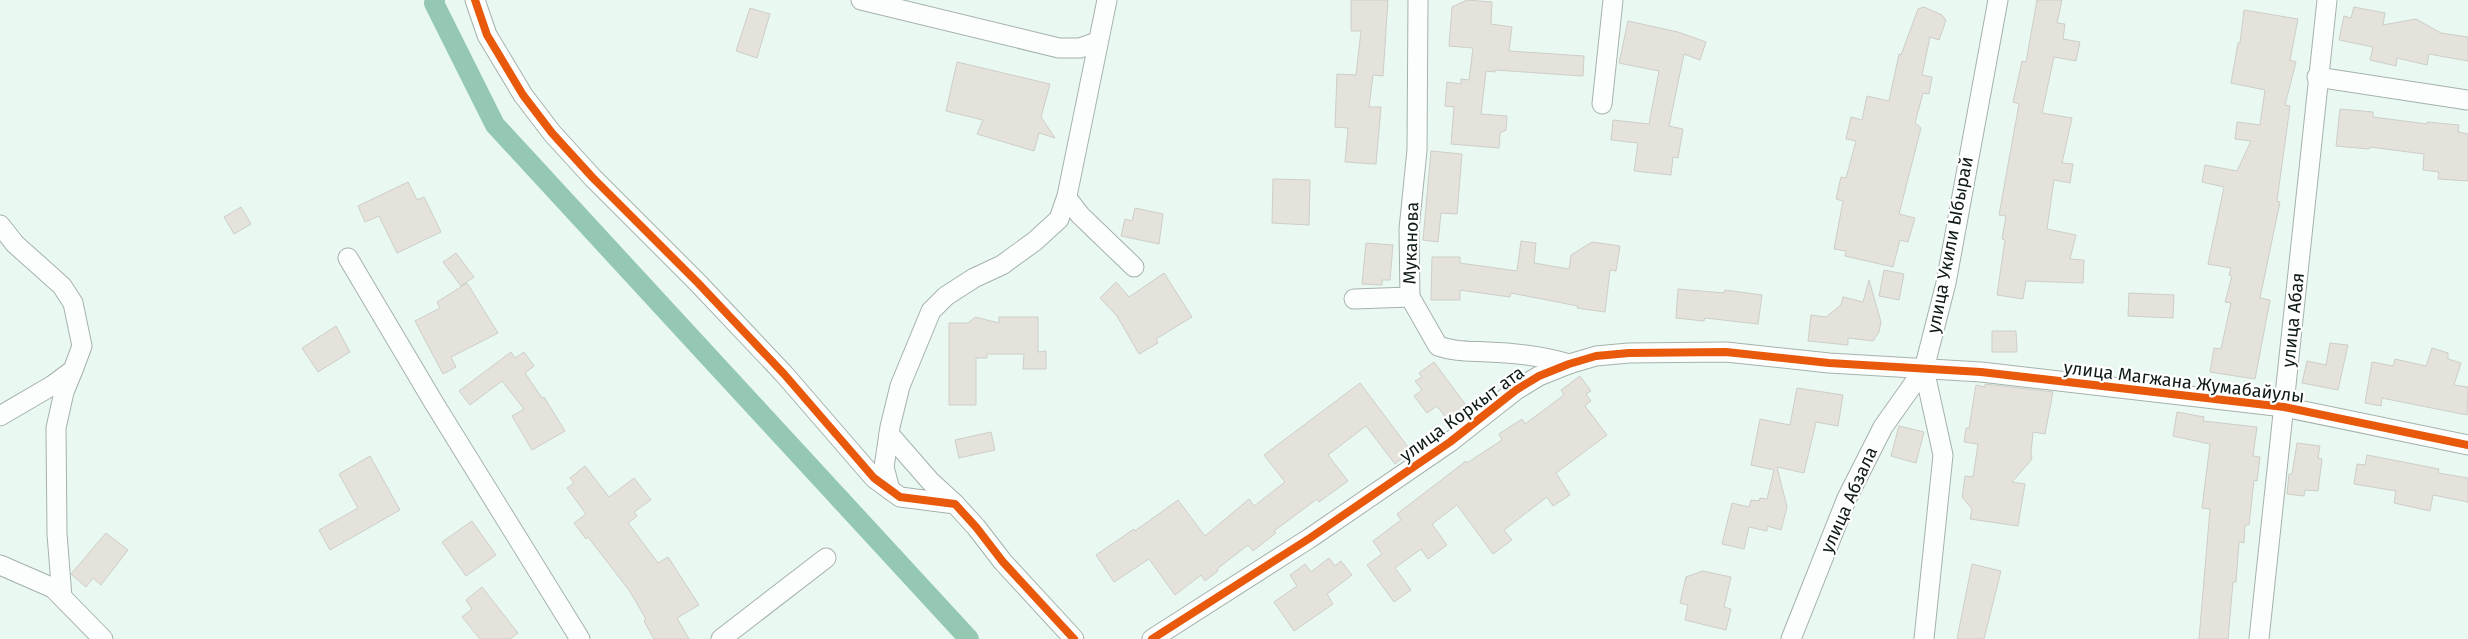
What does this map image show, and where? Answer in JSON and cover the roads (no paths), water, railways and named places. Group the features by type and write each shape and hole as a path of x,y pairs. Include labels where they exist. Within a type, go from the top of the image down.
{"street":[{"path":"476,0 487,34 498,55 523,95 552,133 592,178 698,283 784,374 874,478 900,497 955,504"},
{"path":"860,0 1059,48 1080,48 1097,42"},
{"path":"890,490 884,467 889,434 900,386 931,311 946,296 974,278 1002,265 1035,241 1059,219 1066,198 1107,0"},
{"name":"Муканова","path":"1418,0 1417,150 1409,229 1410,297 1438,346 1455,352 1489,352 1553,358 1569,364"},
{"path":"1602,104 1612,0"},
{"name":"улица Укили Ыбырай","path":"1924,639 1944,455 1924,369 1946,283 1998,0"},
{"name":"улица Абая","path":"2259,639 2317,77 2327,0"},
{"path":"2317,77 2468,100"},
{"path":"1066,198 1080,216 1134,267"},
{"path":"0,225 15,244 62,286 73,303 82,346 64,392 56,428 57,534 62,597"},
{"path":"348,258 434,403 580,639"},
{"path":"1354,299 1410,297"},
{"name":"улица Коркыт ата","path":"1152,639 1360,504 1450,442 1516,390 1539,376 1569,364 1596,356 1629,353 1726,352 1829,363 1924,369"},
{"name":"улица Магжана Жумабайулы","path":"1924,369 1981,372 2284,407 2468,445"},
{"name":"улица Абзала","path":"1791,639 1847,498 1883,427 1924,369"},
{"path":"0,416 53,385 73,370"},
{"path":"889,434 930,481 976,527 1003,562 1074,639"},
{"path":"722,639 826,558"},
{"path":"0,565 53,588 103,639"}],"waterway":[{"path":"435,0 434,3 495,125 969,639"}]}
